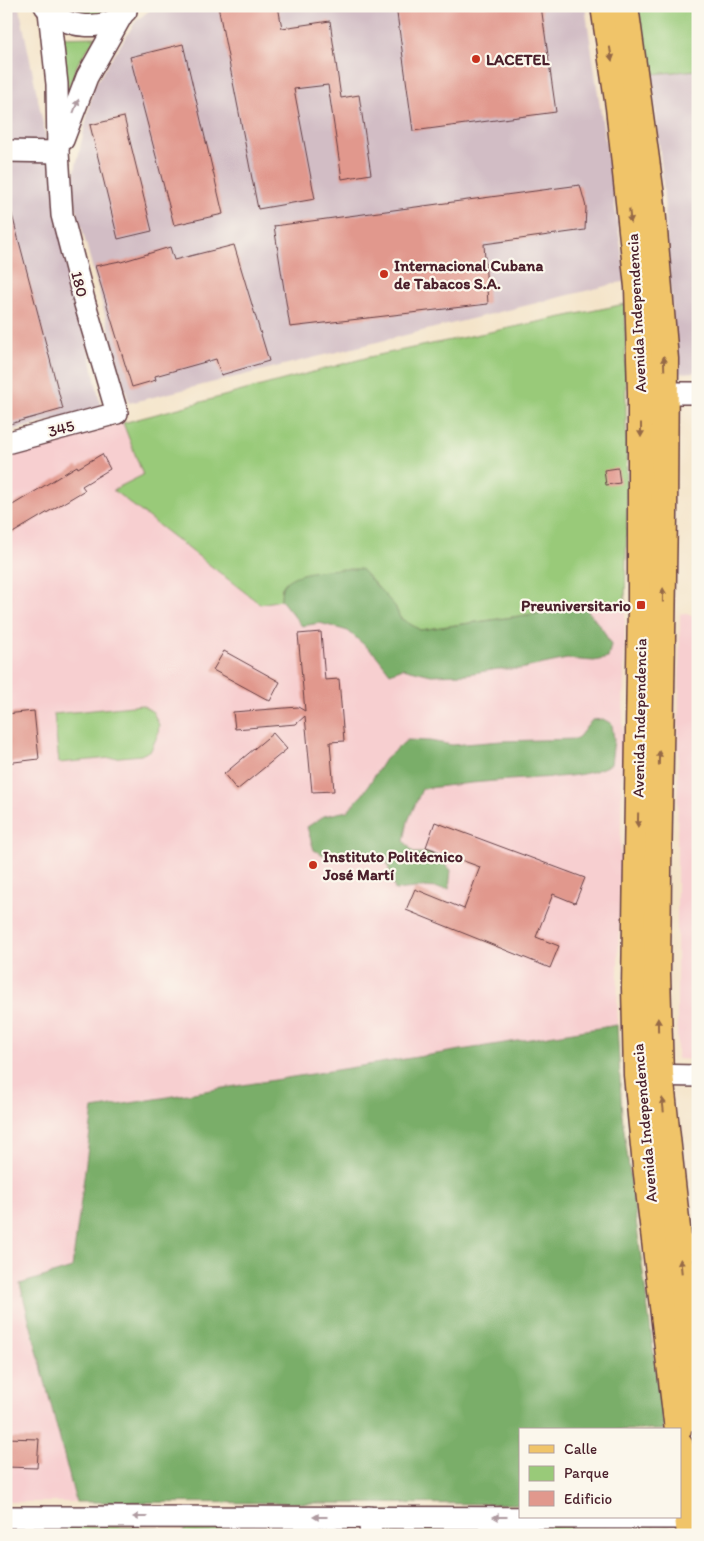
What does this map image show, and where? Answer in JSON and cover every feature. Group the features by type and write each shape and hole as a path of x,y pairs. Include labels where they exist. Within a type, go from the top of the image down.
{"main road":[{"name":"Avenida Independencia","path":"604,6 648,285"},
{"name":"Avenida Independencia","path":"625,6 650,187 648,285 653,393 641,605 635,987 698,1419"},
{"name":"Avenida Independencia","path":"649,1074 646,1166 678,1428"},
{"path":"682,1459 692,1523"}],"street":[{"path":"47,9 66,21 85,26 104,24 126,10"},
{"name":"180","path":"47,9 57,84 58,152 62,215 85,304 117,413"},
{"name":"180","path":"58,152 87,77 126,10"},
{"path":"6,151 58,152"},
{"path":"653,393 698,393"},
{"name":"345","path":"6,443 117,413"},
{"path":"649,1074 698,1076"},
{"path":"6,1517 171,1526 692,1523"}],"shaded area":[{"path":"6,6 19,6 101,408 6,432"},
{"path":"155,6 585,6 626,281 129,403 71,188 94,86 136,21"},
{"path":"698,70 698,372 677,373 662,171 652,74"},
{"name":"Instituto Politécnico José Martí","path":"625,304 627,520 617,1025 93,1109 72,1270 20,1284 76,1502 6,1502 6,451 123,423 369,357"},
{"path":"680,613 698,616 698,1060 677,1059"}],"green space":[{"path":"60,6 113,6 100,13 86,15 66,10"},
{"path":"637,6 698,6 698,70 652,74"},
{"path":"96,37 78,63 64,99 58,38"},
{"path":"625,304 627,520 625,601 420,630 400,618 395,606 282,587 281,600 260,604 113,490 143,475 123,423 369,357"},
{"path":"361,569 395,606 400,618 420,630 585,607 603,630 611,645 608,658 594,661 567,659 520,669 498,669 467,674 431,675 403,668 390,673 376,655 348,631 320,623 302,626 281,600 282,588 287,581 305,573"},
{"path":"142,705 153,712 159,725 158,734 151,750 141,755 59,763 54,714"},
{"path":"603,719 612,724 614,740 611,764 601,769 580,775 422,789 408,821 404,841 414,853 431,853 451,870 449,889 424,887 395,890 387,862 367,852 334,860 314,850 307,827 324,816 347,811 363,794 385,759 407,740 430,741 452,745 502,741 577,739 592,720"},
{"path":"617,1025 622,1115 664,1428 519,1428 519,1504 76,1502 20,1284 72,1268 93,1109"},
{"path":"6,1524 158,1528 159,1534 6,1535"},
{"path":"389,1525 669,1527 676,1529 678,1535 383,1535 384,1529"},
{"path":"349,1526 354,1531 354,1535 183,1534 185,1527"}],"building":[{"path":"218,6 278,6 282,28 330,21 341,98 359,95 371,174 342,179 328,85 294,89 315,199 258,209"},
{"name":"LACETEL","path":"396,6 541,6 556,112 413,131"},
{"path":"183,44 223,214 174,225 130,57"},
{"path":"124,117 152,231 118,239 90,125"},
{"name":"Internacional Cubana de Tabacos S.A.","path":"580,185 586,207 585,230 484,244 488,304 290,327 274,226"},
{"path":"6,207 10,207 63,409 6,425"},
{"path":"234,245 269,361 221,375 216,359 155,376 156,380 132,387 95,266 121,262 170,247 174,260"},
{"path":"102,454 110,469 82,486 85,490 6,537 6,509 77,466 78,468"},
{"path":"618,468 620,483 606,485 604,470"},
{"path":"321,632 325,680 339,679 344,741 330,742 334,791 312,792 305,716 296,724 235,729 233,712 298,707 305,711 298,634"},
{"path":"224,651 280,682 270,701 213,670"},
{"path":"34,711 39,759 6,763 6,714"},
{"path":"273,733 287,749 237,790 224,774"},
{"path":"435,822 585,878 575,903 553,894 536,937 559,946 550,968 406,910 415,889 464,909 480,867 426,847"},
{"path":"6,1438 39,1439 37,1468 6,1467"}],"place":[{"name":"LACETEL","path":"476,59"},
{"name":"Internacional Cubana de Tabacos S.A.","path":"384,274"},
{"name":"Preuniversitario","path":"641,605"},
{"name":"Instituto Politécnico José Martí","path":"313,865"}]}
